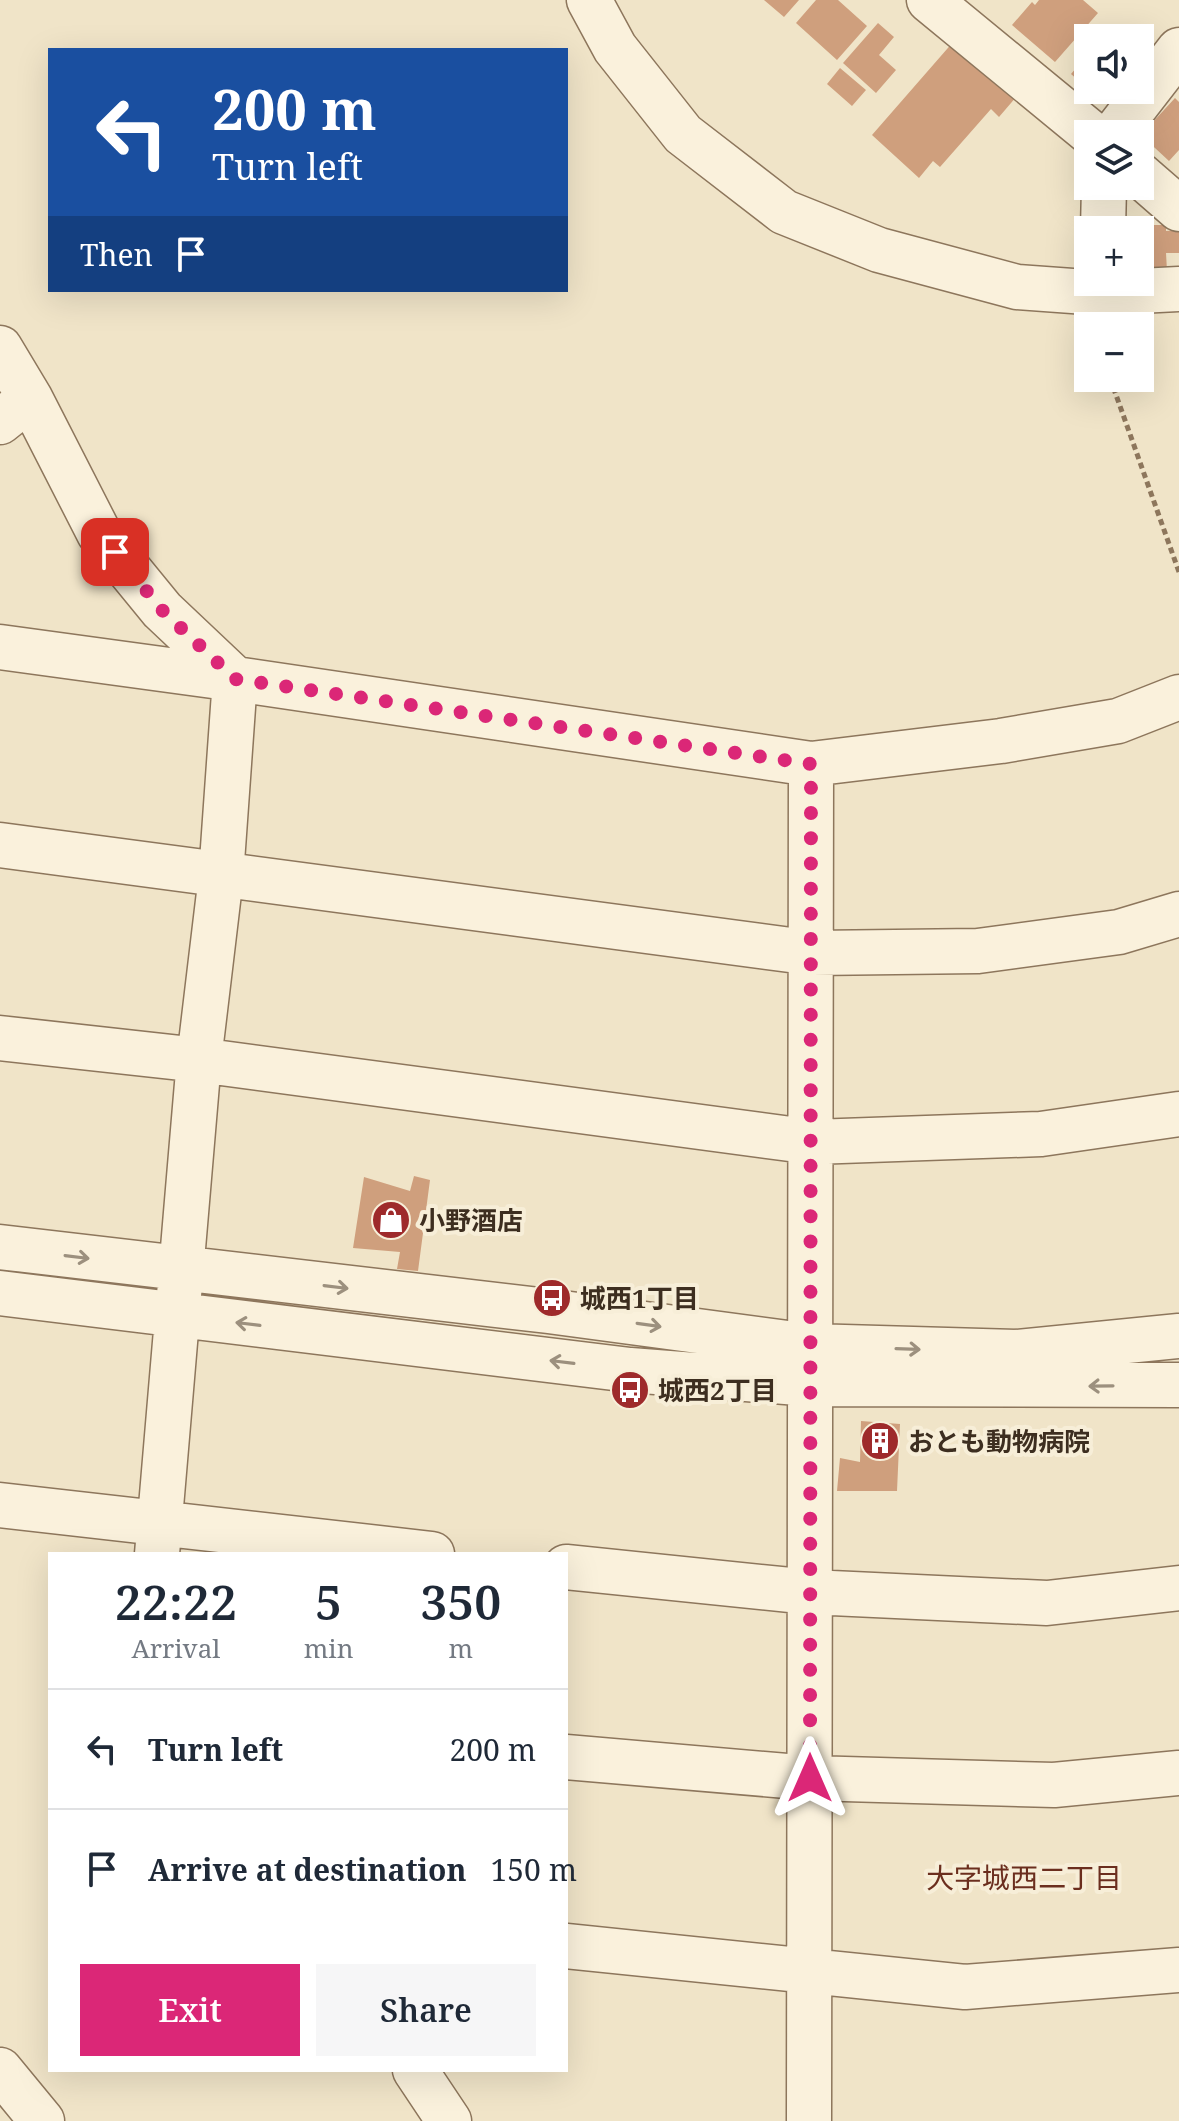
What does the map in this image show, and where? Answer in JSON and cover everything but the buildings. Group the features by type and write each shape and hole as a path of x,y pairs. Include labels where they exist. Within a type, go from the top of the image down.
{"street":[{"path":"589,0 615,48 683,134 784,212 879,250 1017,287 1074,288"},
{"path":"929,0 1075,120"},
{"path":"1125,120 1179,50"},
{"path":"1154,187 1179,209"},
{"path":"1154,289 1179,289"},
{"path":"0,348 15,410 99,533 162,610 235,679"},
{"path":"0,647 811,764 1001,741 1118,721 1179,697"},
{"path":"159,1539 199,1060 221,876 235,679"},
{"path":"809,2121 813,1142 811,764"},
{"path":"0,845 813,953 978,951 1119,932 1179,914"},
{"path":"0,1038 199,1060 813,1142 1041,1134 1179,1114"},
{"path":"0,1247 548,1311 810,1365 1179,1385"},
{"path":"0,1293 630,1370 810,1365 1016,1352 1176,1349"},
{"path":"0,1505 159,1539 396,1552"},
{"path":"568,1567 810,1592 1047,1603 1179,1588"},
{"path":"568,1757 810,1778 1054,1785 1179,1773"},
{"path":"568,1946 965,1987 1179,1970"},
{"path":"0,2070 42,2121"},
{"path":"416,2072 449,2121"}],"path":[{"path":"1115,392 1179,572"}],"place":[{"name":"小野酒店","path":"391,1220"},
{"name":"城西1丁目","path":"552,1298"},
{"name":"城西2丁目","path":"630,1390"},
{"name":"おとも動物病院","path":"880,1441"}],"district":[{"name":"大字城西二丁目","path":"1024,1877"}],"route":[{"path":"115,552 162,610 235,679 811,764 810,1778"}]}
